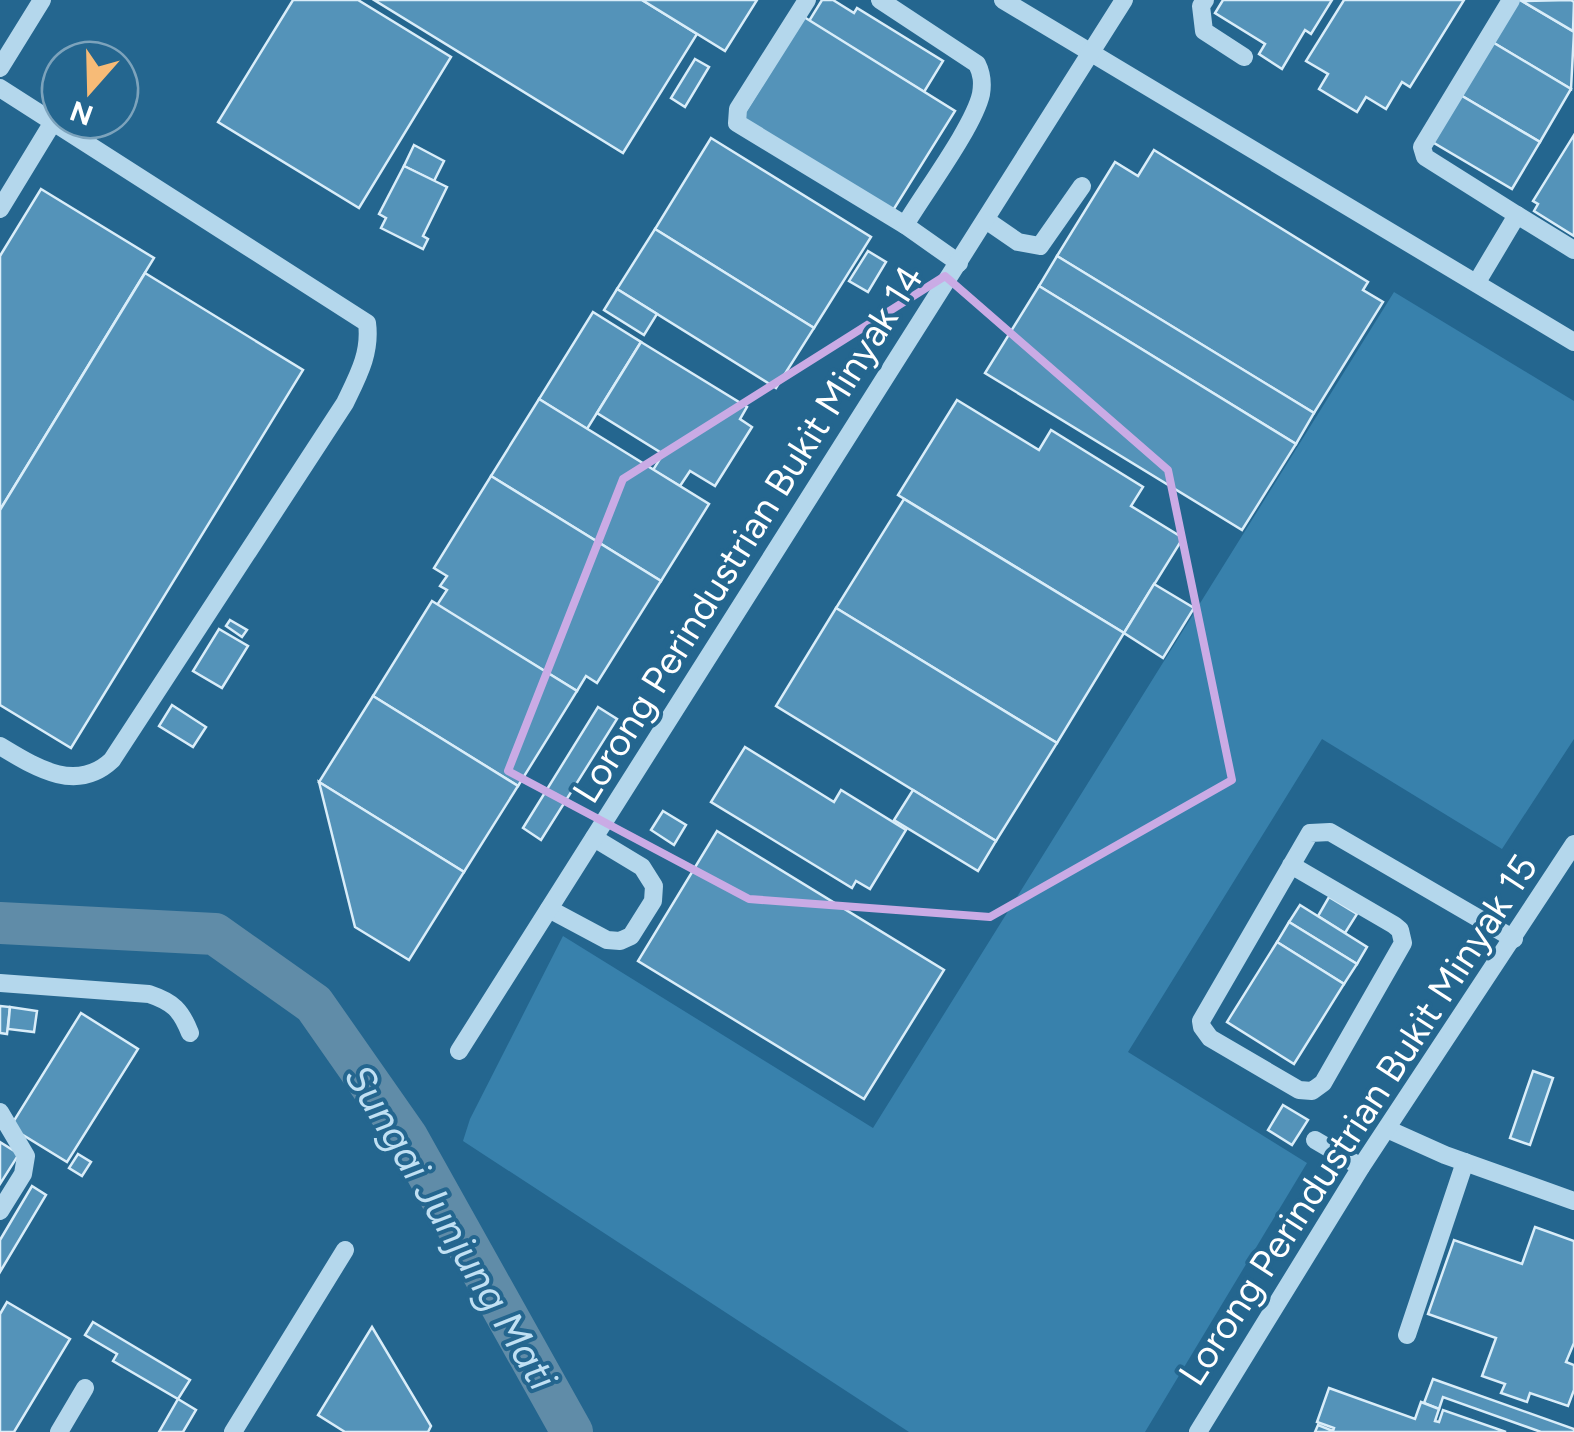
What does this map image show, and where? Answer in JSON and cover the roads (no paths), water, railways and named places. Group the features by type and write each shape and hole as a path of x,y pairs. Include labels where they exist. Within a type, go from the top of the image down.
{"street":[{"path":"0,68 42,0"},
{"path":"807,0 738,109 737,124 905,225 958,262"},
{"path":"880,0 976,64 982,74 974,114 905,225"},
{"path":"1003,0 1574,342"},
{"name":"Lorong Perindustrian Bukit Minyak 14","path":"459,1051 1124,0"},
{"path":"1205,0 1204,31 1244,57"},
{"path":"1511,0 1422,148 1424,158 1574,250"},
{"path":"0,88 40,114"},
{"path":"0,209 42,140"},
{"path":"0,746 38,769 61,776 100,772 112,760 345,403 370,340 367,323 81,140"},
{"path":"986,220 1018,242 1040,246 1082,186"},
{"path":"1477,282 1518,215"},
{"path":"1290,865 1394,925 1402,936 1401,950 1323,1083 1312,1091 1299,1090 1210,1038 1202,1027 1204,1014 1290,865 1310,834 1330,832 1514,939"},
{"path":"549,910 607,940 620,941 631,936 653,901 654,886 642,867 594,838"},
{"name":"Lorong Perindustrian Bukit Minyak 15","path":"1198,1432 1387,1129 1514,939 1567,870 1574,844"},
{"path":"0,983 149,994 168,1000 182,1011 190,1033"},
{"path":"0,1112 26,1156 23,1174 0,1211"},
{"path":"1387,1129 1574,1201"},
{"path":"1316,1140 1362,1168"},
{"path":"1407,1335 1465,1162"},
{"path":"233,1432 346,1250"},
{"path":"60,1432 85,1388"}],"waterway":[{"name":"Sungai Junjung Mati","path":"0,923 215,934 314,1004 407,1137 572,1432"}]}
